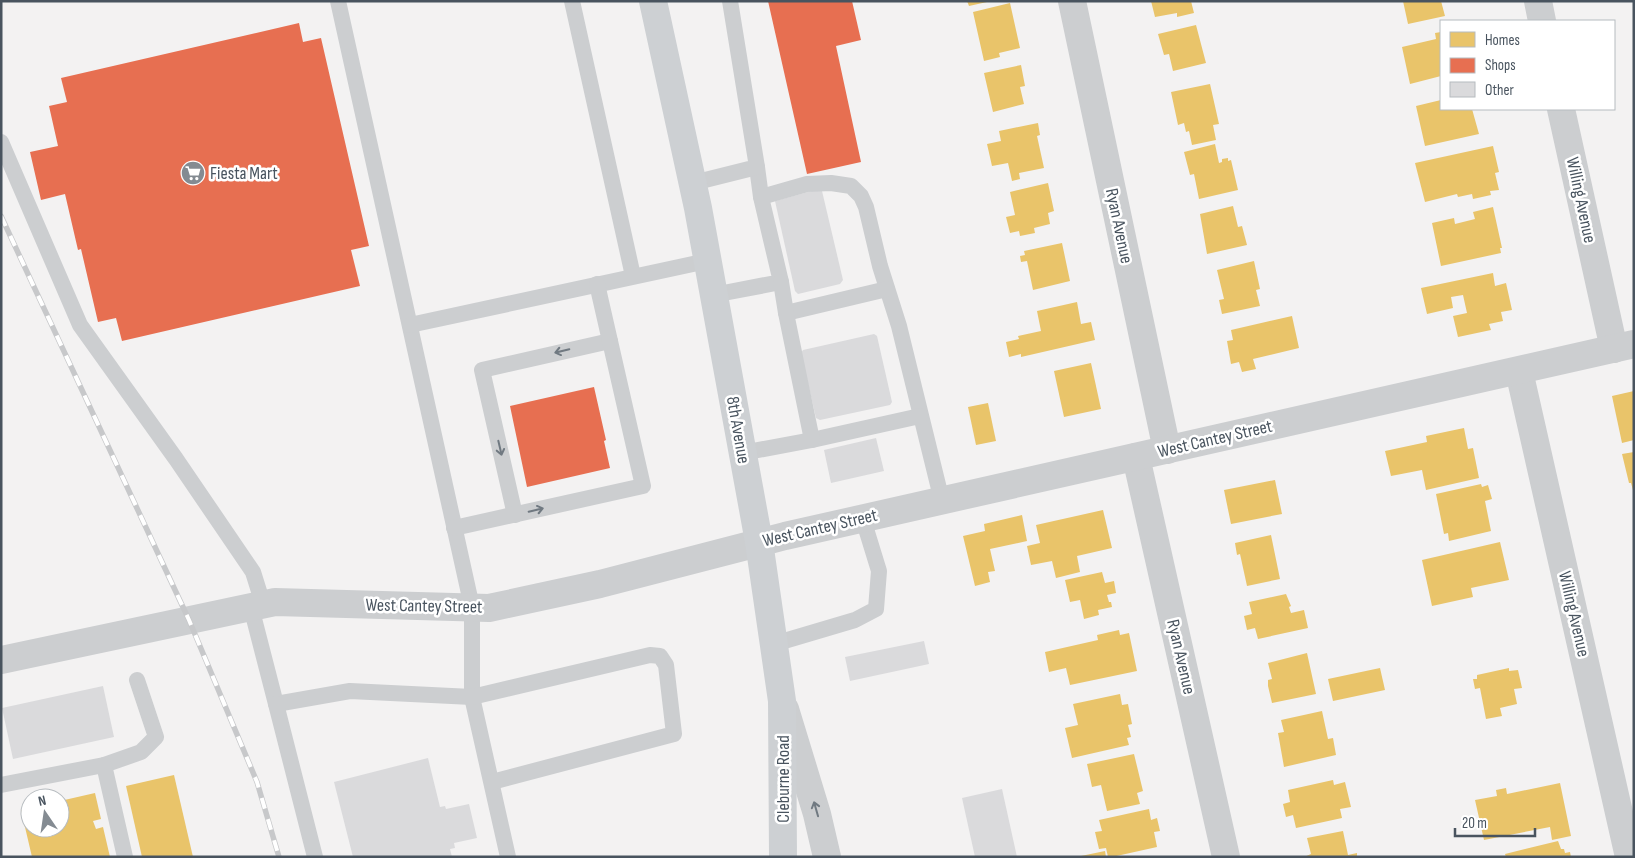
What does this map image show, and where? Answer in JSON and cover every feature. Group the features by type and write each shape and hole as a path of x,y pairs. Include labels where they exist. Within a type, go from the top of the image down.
{"main road":[{"name":"8th Avenue","path":"653,1 693,183 759,542 782,701"},
{"name":"Cleburne Road","path":"782,701 783,857"}],"street":[{"name":"Ryan Avenue","path":"1072,1 1167,450"},
{"path":"1538,1 1542,20"},
{"name":"Willing Avenue","path":"1561,110 1624,347"},
{"name":"West Cantey Street","path":"1,660 276,602 489,608 600,584 759,542 1624,347"},
{"name":"Willing Avenue","path":"1519,371 1629,857"},
{"name":"Ryan Avenue","path":"1136,457 1226,857"},
{"name":"8th Avenue","path":"782,701 818,814 827,857"}],"lane":[{"path":"338,1 472,607 472,697 508,857"},
{"path":"572,1 633,276"},
{"path":"730,1 762,196 812,440"},
{"path":"1,142 80,325 176,459 253,572 257,606 276,704 315,857"},
{"path":"693,183 757,167"},
{"path":"762,196 807,184 831,183 851,186 861,196 866,207 880,266 899,326 942,501"},
{"path":"410,324 707,261"},
{"path":"713,295 781,282"},
{"path":"454,528 643,486 597,284"},
{"path":"786,313 888,289"},
{"path":"515,515 482,370 610,341"},
{"path":"742,453 812,440 920,416"},
{"path":"774,644 855,620 876,609 879,571 863,519"},
{"path":"276,704 350,691 472,697 650,655 660,656 666,665 674,734 492,782"},
{"path":"1,785 104,765 141,752 156,737 138,680"},
{"path":"104,765 126,857"}],"building: Homes":[{"path":"967,1 987,1 987,2 969,6"},
{"path":"1151,1 1191,1 1194,13 1177,17 1177,13 1155,17"},
{"path":"1403,1 1441,1 1445,16 1408,24"},
{"path":"1010,3 1020,48 999,53 1000,57 984,61 973,12"},
{"path":"1196,25 1206,63 1173,71 1169,54 1164,55 1158,34"},
{"path":"1440,32 1440,76 1410,84 1402,47 1436,39 1435,33"},
{"path":"1021,65 1025,86 1020,87 1024,104 993,112 984,73"},
{"path":"1210,84 1219,124 1213,125 1216,140 1192,145 1189,131 1186,132 1184,123 1178,125 1171,92"},
{"path":"1440,100 1440,110 1472,110 1479,134 1425,146 1416,106"},
{"path":"1038,123 1040,135 1037,136 1044,168 1019,173 1020,179 1012,181 1008,163 992,166 987,144 1001,141 999,131"},
{"path":"1215,144 1219,163 1222,162 1222,159 1228,158 1228,161 1231,160 1238,190 1199,199 1194,174 1190,175 1184,152"},
{"path":"1493,146 1499,172 1495,173 1499,190 1490,191 1491,195 1473,199 1472,194 1458,197 1457,194 1425,202 1415,163"},
{"path":"1048,183 1054,211 1048,213 1050,224 1034,228 1035,233 1020,236 1019,231 1010,233 1006,217 1015,215 1010,192"},
{"path":"1233,206 1238,227 1242,226 1247,245 1207,254 1200,214"},
{"path":"1493,207 1502,248 1500,248 1501,253 1441,266 1432,223 1454,218 1455,224 1475,219 1473,212"},
{"path":"1062,243 1070,281 1033,290 1027,261 1021,262 1020,256 1025,255 1024,251"},
{"path":"1254,261 1260,289 1256,290 1260,306 1222,314 1219,300 1224,299 1217,270"},
{"path":"1493,273 1495,286 1506,283 1512,310 1501,312 1503,321 1489,324 1491,330 1458,337 1453,316 1467,313 1463,295 1451,297 1453,308 1427,314 1421,288"},
{"path":"1077,302 1081,324 1091,322 1095,340 1021,357 1021,354 1009,357 1006,342 1019,339 1018,336 1041,331 1037,311"},
{"path":"1292,316 1299,348 1253,359 1256,369 1242,372 1239,362 1231,364 1227,341 1233,340 1231,330"},
{"path":"1091,363 1101,409 1064,417 1054,371"},
{"path":"1634,391 1634,440 1622,443 1612,396"},
{"path":"988,403 996,441 976,445 968,407"},
{"path":"1464,428 1468,449 1473,448 1479,478 1426,490 1422,470 1391,476 1385,451 1427,442 1426,436"},
{"path":"1634,452 1633,490 1631,483 1629,483 1622,454"},
{"path":"1275,480 1282,514 1231,524 1224,490"},
{"path":"1481,484 1482,487 1488,485 1492,499 1485,501 1491,531 1449,541 1448,533 1444,534 1436,494"},
{"path":"1103,510 1112,548 1077,556 1080,572 1056,578 1052,561 1031,565 1027,546 1040,543 1036,525"},
{"path":"1022,515 1027,541 990,549 995,571 988,572 990,582 975,586 963,536 985,531 984,524"},
{"path":"1271,535 1280,579 1247,586 1240,554 1237,555 1235,543"},
{"path":"1500,542 1509,580 1471,588 1473,597 1432,606 1422,560"},
{"path":"1102,572 1105,583 1114,581 1116,593 1107,595 1112,607 1098,610 1099,615 1084,619 1080,600 1070,602 1065,580"},
{"path":"1286,594 1291,606 1289,607 1291,613 1304,610 1308,628 1258,639 1255,628 1247,630 1244,616 1252,614 1249,602"},
{"path":"1119,630 1120,635 1129,633 1137,671 1070,685 1066,668 1049,672 1045,652 1098,640 1097,635"},
{"path":"1307,653 1316,694 1272,703 1268,680 1272,679 1268,663"},
{"path":"1380,668 1385,690 1333,701 1328,679"},
{"path":"1509,668 1509,671 1518,670 1522,688 1514,689 1517,704 1500,708 1502,716 1486,719 1480,688 1475,689 1473,679 1477,679 1477,675"},
{"path":"1120,694 1122,705 1128,704 1132,724 1128,725 1131,737 1127,738 1129,745 1072,758 1065,728 1078,725 1073,704"},
{"path":"1322,711 1328,739 1333,738 1336,755 1284,767 1278,733 1284,732 1281,720"},
{"path":"1134,754 1143,791 1137,793 1140,804 1107,811 1101,785 1092,787 1087,764"},
{"path":"174,775 193,857 142,857 126,786"},
{"path":"1333,780 1334,785 1345,782 1351,807 1340,809 1342,818 1296,828 1293,815 1286,817 1283,804 1290,802 1288,790"},
{"path":"1560,783 1571,836 1552,840 1550,827 1484,840 1475,800 1497,796 1496,790 1506,788 1507,794"},
{"path":"95,793 101,819 93,821 96,829 103,827 110,857 32,857 28,838 70,838 70,799"},
{"path":"1149,809 1151,820 1157,818 1160,831 1154,832 1157,847 1112,857 1108,857 1106,848 1099,849 1095,832 1102,831 1099,820"},
{"path":"1343,831 1348,855 1357,853 1357,857 1304,857 1311,854 1307,838"},
{"path":"1558,841 1561,849 1564,849 1565,853 1570,852 1571,857 1506,857 1505,854"},
{"path":"1105,851 1106,857 1081,856"}],"building: Shops":[{"path":"768,1 852,1 861,40 836,46 861,162 807,174"},
{"name":"Fiesta Mart","path":"299,23 303,42 321,38 369,246 351,250 360,286 122,341 116,318 98,322 81,249 78,250 65,194 41,200 30,152 58,146 49,106 67,102 61,78"},
{"path":"594,387 606,440 604,441 610,468 527,487 510,406"}],"building: Other":[{"path":"819,189 822,191 843,280 840,284 798,294 795,291 775,201"},
{"path":"874,334 877,336 892,402 890,405 820,420 816,418 801,353 803,350"},
{"path":"876,438 884,471 831,483 824,450"},
{"path":"924,641 929,664 850,681 845,657"},
{"path":"103,686 114,737 13,759 2,708"},
{"path":"428,758 440,807 445,806 446,809 469,804 477,838 454,843 455,848 450,849 452,857 353,857 334,782"},
{"path":"1002,789 1017,857 975,857 962,798"}],"railway":[{"path":"1,216 189,620 257,782 279,857"}],"place":[{"name":"Fiesta Mart","path":"193,173"}]}
